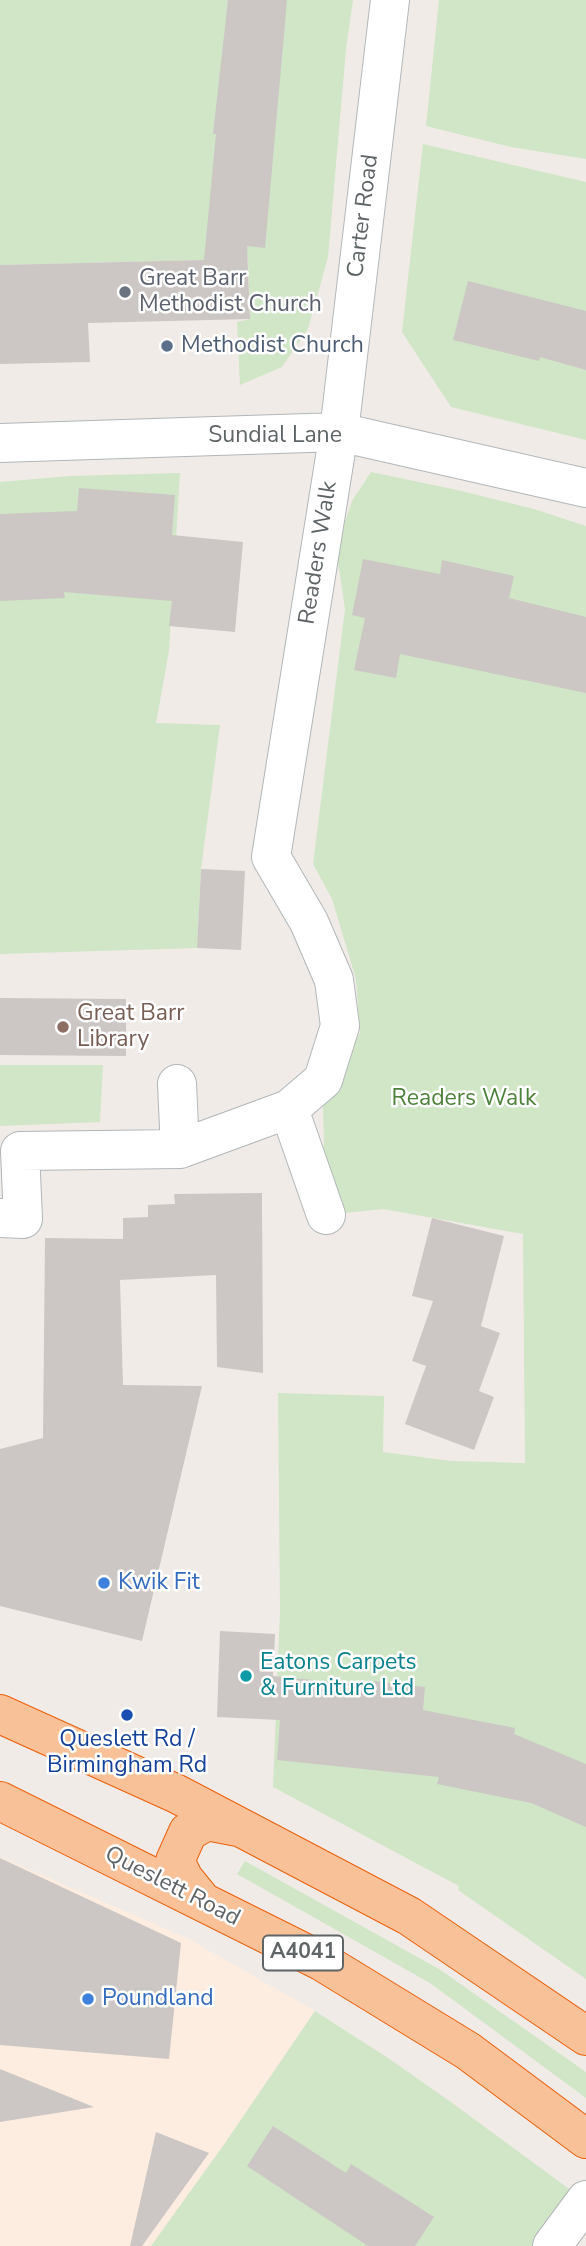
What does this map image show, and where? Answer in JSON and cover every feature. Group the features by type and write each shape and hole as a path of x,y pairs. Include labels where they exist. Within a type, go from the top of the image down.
{"highway":[{"path":"0,1714 177,1794 409,1916 586,2036"},
{"name":"Queslett Road","path":"0,1801 321,1961 468,2051 586,2139"},
{"path":"203,1902 184,1879 175,1861 188,1832 207,1821 241,1827"}],"street":[{"name":"Carter Road","path":"339,432 390,0"},
{"name":"Sundial Lane","path":"0,443 339,432 586,488"},
{"name":"Readers Walk","path":"0,1218 23,1219 20,1152 180,1149 289,1109 323,1080 340,1026 334,980 309,922 271,857 339,432"},
{"path":"177,1084 180,1149"},
{"path":"289,1109 326,1215"},
{"path":"552,2246 586,2200"}],"shaded area":[{"path":"0,1857 187,1938 315,2011 151,2246 0,2246"}],"green space":[{"path":"0,0 353,0 346,49 328,257 308,329 282,367 240,385 237,322 250,319 248,259 0,265"},
{"path":"439,0 586,0 586,159 511,147 426,126"},
{"path":"423,144 586,182 586,440 451,407 402,332"},
{"path":"371,472 534,509 586,526 586,1979 458,1890 459,1886 273,1787 280,1611 278,1393 384,1396 383,1452 451,1461 525,1463 523,1234 383,1209 326,1215 323,1107 360,1033 356,979 332,899 313,864 345,609 336,548 352,501"},
{"path":"180,473 169,651 156,723 220,725 201,869 197,948 0,954 0,482 70,476"},
{"path":"0,1065 103,1065 100,1122 0,1126"},
{"path":"245,1861 439,1969 586,2072 586,2098 430,1983 237,1874"},
{"path":"315,2011 391,2060 572,2191 533,2246 151,2246"}],"building":[{"path":"228,0 287,0 265,248 247,246 250,319 88,323 90,362 0,364 0,265 204,260 216,134 213,134"},
{"path":"468,281 586,311 586,370 540,357 539,361 453,340"},
{"path":"79,488 175,495 172,535 243,542 235,632 169,626 172,601 64,592 65,598 0,601 0,514 77,511"},
{"path":"363,559 440,574 442,560 514,576 509,598 586,617 586,693 400,654 396,678 354,670 365,618 352,615"},
{"path":"201,869 245,871 241,950 197,948"},
{"name":"Great Barr Library","path":"0,998 126,999 126,1056 0,1055"},
{"path":"262,1193 263,1373 217,1367 216,1275 120,1280 123,1385 202,1386 142,1641 0,1606 0,1449 43,1438 45,1238 123,1239 123,1218 148,1217 148,1205 175,1204 174,1194"},
{"path":"432,1218 504,1236 481,1326 500,1333 479,1391 494,1397 474,1450 405,1424 426,1366 412,1361 433,1301 412,1296"},
{"path":"220,1631 275,1634 273,1676 374,1686 374,1681 425,1687 423,1710 515,1728 514,1734 586,1764 586,1827 531,1803 437,1784 439,1777 277,1760 280,1720 217,1717"},
{"name":"Poundland","path":"0,1858 181,1943 169,2059 0,2045"},
{"path":"0,2069 94,2107 0,2122"},
{"path":"273,2126 346,2173 351,2164 434,2217 415,2246 368,2246 247,2166"},
{"path":"156,2132 209,2153 142,2246 130,2246"}],"place":[{"name":"Great Barr Methodist Church","path":"125,292"},
{"name":"Methodist Church","path":"167,346"},
{"name":"Great Barr Library","path":"63,1027"},
{"name":"Kwik Fit","path":"104,1583"},
{"name":"Eatons Carpets & Furniture Ltd","path":"246,1676"},
{"name":"Queslett Rd / Birmingham Rd","path":"127,1715"},
{"name":"Poundland","path":"88,1999"}]}
